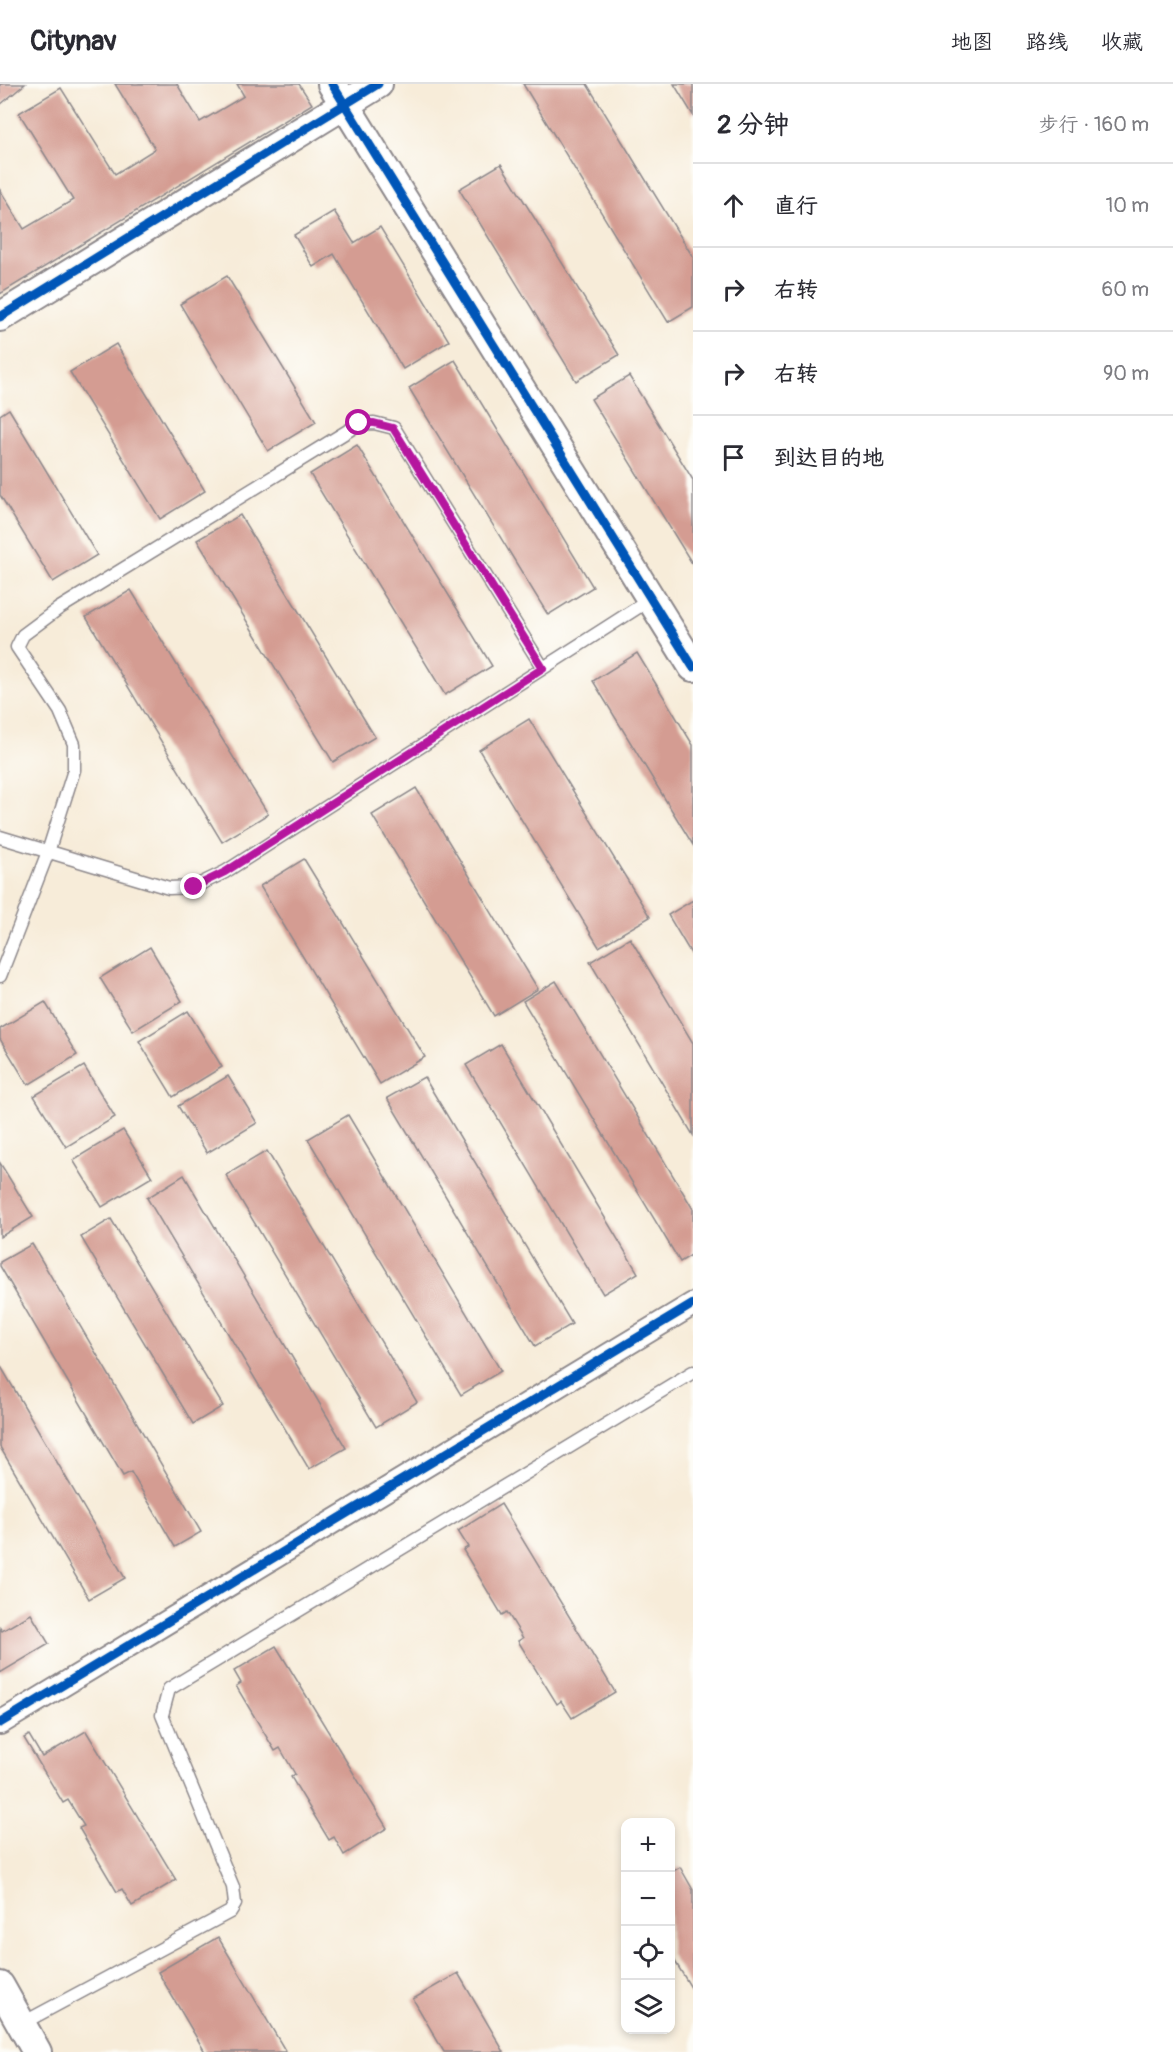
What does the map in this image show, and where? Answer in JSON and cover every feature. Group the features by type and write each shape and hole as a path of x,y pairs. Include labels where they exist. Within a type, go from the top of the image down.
{"street":[{"path":"0,317 339,94 378,84"},
{"path":"339,94 651,598 690,656"},
{"path":"0,1723 693,1304"},
{"path":"0,1986 37,2052"}],"lane":[{"path":"0,976 48,852 74,770 74,744 60,711 17,647 23,635 58,609 359,423 374,423 393,428 543,668"},
{"path":"0,837 169,888 194,887 225,872 651,598"},
{"path":"21,2024 230,1912 235,1904 233,1887 162,1715 169,1689 693,1372"}],"building":[{"path":"0,84 25,84 0,105"},
{"path":"115,84 177,84 200,122 244,96 237,84 299,84 312,104 0,294 0,190 24,229 73,200 19,113 61,88 115,174 155,149"},
{"path":"523,84 587,84 693,257 693,307 668,322"},
{"path":"674,84 693,84 693,115"},
{"path":"501,164 619,355 576,381 459,189"},
{"path":"334,211 354,243 380,227 449,341 403,369 334,254 313,267 294,235"},
{"path":"227,276 316,422 268,451 180,304"},
{"path":"116,344 205,491 160,519 70,372"},
{"path":"455,360 593,587 548,615 409,388"},
{"path":"629,376 693,480 693,565 591,399"},
{"path":"9,409 97,555 53,582 0,495 0,415"},
{"path":"357,445 492,666 445,695 310,474"},
{"path":"240,515 375,737 333,762 197,540"},
{"path":"131,590 268,814 222,842 86,617"},
{"path":"637,653 693,745 693,845 593,681"},
{"path":"529,719 650,917 599,947 479,750"},
{"path":"416,788 538,989 494,1016 372,815"},
{"path":"304,859 425,1057 380,1084 260,886"},
{"path":"693,900 693,957 668,915"},
{"path":"630,938 693,1043 693,1135 590,962"},
{"path":"150,947 182,1001 133,1031 100,978"},
{"path":"556,981 693,1209 693,1254 680,1262 523,1001"},
{"path":"45,1002 77,1055 28,1085 0,1039 0,1029"},
{"path":"188,1011 222,1067 173,1097 139,1041"},
{"path":"501,1044 638,1273 603,1294 466,1065"},
{"path":"84,1066 115,1117 66,1147 34,1096"},
{"path":"228,1076 257,1123 207,1153 178,1106"},
{"path":"424,1077 572,1324 535,1346 387,1098"},
{"path":"348,1115 501,1371 461,1395 308,1139"},
{"path":"123,1130 152,1177 102,1207 73,1160"},
{"path":"267,1151 417,1402 376,1427 226,1175"},
{"path":"0,1163 33,1217 0,1237"},
{"path":"184,1175 346,1448 309,1469 147,1198"},
{"path":"111,1219 223,1406 193,1424 81,1237"},
{"path":"32,1244 201,1532 175,1547 131,1472 123,1476 0,1266 0,1262"},
{"path":"0,1365 125,1578 89,1599 0,1447"},
{"path":"501,1504 615,1692 572,1718 561,1701 557,1704 518,1641 523,1638 507,1612 502,1615 463,1550 468,1547 458,1531"},
{"path":"31,1614 49,1644 0,1673 0,1628 2,1631"},
{"path":"276,1646 387,1828 344,1855 334,1837 329,1840 291,1777 295,1774 280,1748 275,1751 236,1686 241,1683 234,1671"},
{"path":"86,1731 176,1880 132,1906 122,1889 117,1892 79,1828 84,1826 68,1800 63,1803 24,1738 29,1735 42,1757"},
{"path":"680,1867 693,1890 693,1991 675,1961 675,1870"},
{"path":"218,1937 286,2052 205,2052 158,1972"},
{"path":"458,1973 504,2052 444,2052 413,1999"}],"cycle path":[{"path":"332,84 693,667"},
{"path":"0,317 378,84"},
{"path":"0,1723 693,1304"}],"route":[{"path":"194,887 225,872 543,668 393,428 374,423 359,423"}]}
